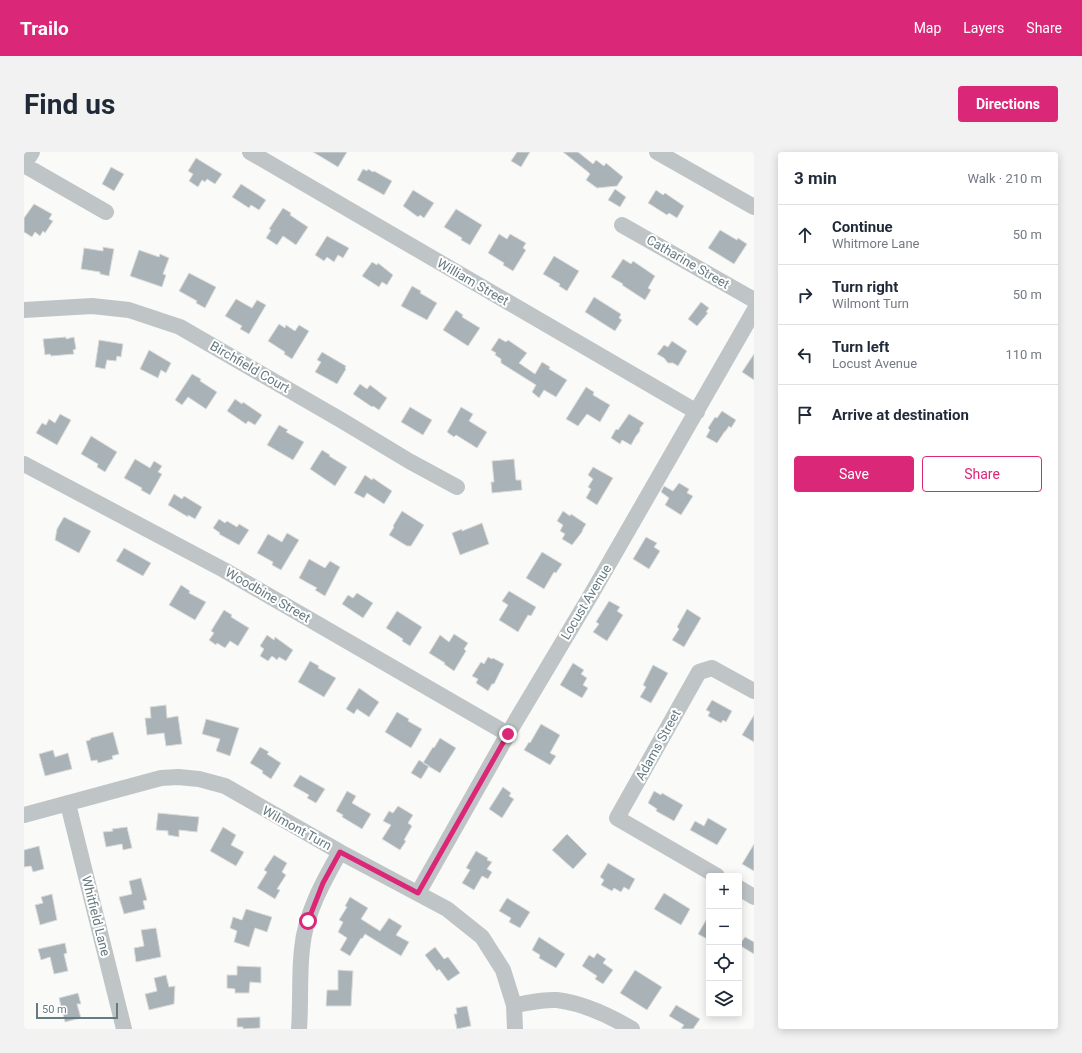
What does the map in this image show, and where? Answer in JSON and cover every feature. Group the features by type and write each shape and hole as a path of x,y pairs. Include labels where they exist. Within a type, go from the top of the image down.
{"street":[{"path":"32,152 24,165 106,212"},
{"name":"William Street","path":"250,152 697,412"},
{"path":"657,152 754,207"},
{"name":"Catharine Street","path":"622,225 754,300"},
{"name":"Birchfield Court","path":"24,310 92,306 129,310 180,327 409,461 457,487"},
{"name":"Locust Avenue","path":"418,893 508,734 592,593 754,312"},
{"name":"Woodbine Street","path":"24,464 224,570 508,734"},
{"name":"Adams Street","path":"712,873 617,818 699,672 712,668 754,691"},
{"name":"Wilmont Turn","path":"24,815 161,778 178,776 199,779 225,786 340,852 447,909 482,937 503,970 514,1005 515,1029"},
{"name":"Whitfield Lane","path":"68,804 124,1029"},
{"path":"300,1029 302,948 308,921 323,883 340,852"},
{"path":"742,890 754,897"},
{"path":"514,1005 544,1000 557,1000 592,1010 615,1019 632,1029"}],"building":[{"path":"313,152 347,152 338,167"},
{"path":"517,152 530,152 521,167 511,161"},
{"path":"563,152 578,152 593,164 596,160 604,166 606,163 623,177 617,186 597,188 586,180 590,174"},
{"path":"196,158 222,174 215,184 207,179 205,182 202,180 198,187 189,181 193,174 188,171"},
{"path":"111,167 124,174 114,191 102,184"},
{"path":"363,169 367,171 368,169 373,172 374,171 392,181 384,195 357,180"},
{"path":"241,184 266,200 259,210 251,205 249,208 232,197"},
{"path":"615,189 626,197 620,207 608,200"},
{"path":"413,190 434,203 424,218 420,215 418,217 403,206"},
{"path":"656,190 663,195 665,193 684,206 677,218 669,213 667,215 648,203"},
{"path":"34,204 52,214 49,219 53,221 45,233 43,231 40,236 35,232 32,237 24,232 24,218"},
{"path":"283,208 291,213 290,215 308,227 296,245 283,236 277,245 266,238 271,230 269,229"},
{"path":"456,209 482,225 470,245 461,240 462,238 444,227"},
{"path":"720,230 747,244 734,264 708,248"},
{"path":"499,234 507,239 510,234 526,243 523,248 526,250 513,271 503,265 504,263 488,253"},
{"path":"327,236 349,248 343,258 338,255 334,262 327,257 324,261 315,255"},
{"path":"103,247 114,249 109,276 100,274 100,272 81,269 84,248 103,251"},
{"path":"139,250 159,257 160,254 169,258 163,274 166,275 162,287 130,276"},
{"path":"554,256 579,271 567,291 559,286 560,284 543,274"},
{"path":"623,259 631,264 633,261 655,276 648,288 651,290 645,300 611,277"},
{"path":"372,262 377,265 378,263 393,275 387,285 382,282 379,287 362,276"},
{"path":"189,273 216,287 205,308 196,303 197,301 179,291"},
{"path":"412,286 421,291 420,293 437,303 427,320 401,306"},
{"path":"594,297 621,314 619,318 622,320 615,331 585,312"},
{"path":"236,299 252,308 257,300 266,305 249,334 240,329 242,326 225,316"},
{"path":"701,302 709,308 706,312 708,313 697,326 688,319"},
{"path":"456,310 463,315 462,317 480,328 468,346 443,330"},
{"path":"279,324 285,328 286,325 295,331 299,325 309,331 292,359 284,354 285,352 268,341"},
{"path":"66,337 66,339 74,337 76,349 73,350 74,354 51,356 50,354 45,355 43,339"},
{"path":"499,338 506,342 508,340 527,353 519,363 535,374 542,362 550,367 549,369 567,380 556,397 544,390 539,398 532,392 536,385 501,363 501,359 491,350"},
{"path":"99,340 123,344 121,357 117,356 116,361 107,360 105,369 95,367"},
{"path":"672,341 687,351 678,366 673,363 668,363 664,358 657,354 664,345 668,347"},
{"path":"149,350 171,363 166,373 161,370 158,378 140,369"},
{"path":"322,352 346,366 346,369 337,384 315,372 321,362 317,360"},
{"path":"754,354 754,380 742,372"},
{"path":"192,374 201,379 200,381 217,392 206,409 188,397 182,405 175,400"},
{"path":"360,384 367,389 370,385 387,398 379,410 353,394"},
{"path":"586,387 594,392 593,395 610,405 600,422 587,414 578,426 566,419"},
{"path":"235,399 242,404 243,402 262,415 255,425 248,421 246,424 227,411"},
{"path":"410,407 432,420 423,435 401,422"},
{"path":"461,407 473,414 469,421 487,432 477,448 456,435 454,437 447,432"},
{"path":"722,411 736,420 731,428 729,426 717,443 706,437 710,430 708,428 715,417 717,418"},
{"path":"60,414 71,420 57,445 36,433 42,423 46,425 49,419 55,423"},
{"path":"629,414 644,423 631,445 622,440 620,444 611,438 616,429 618,430"},
{"path":"279,425 288,430 286,432 304,442 293,460 267,445"},
{"path":"91,436 117,452 105,472 97,467 98,464 81,454"},
{"path":"322,450 347,467 335,486 310,469"},
{"path":"135,459 150,468 154,461 162,466 158,472 162,474 150,495 141,490 142,488 124,478"},
{"path":"514,459 516,480 521,480 522,490 492,493 491,482 494,482 492,461"},
{"path":"593,467 613,478 597,505 586,498 591,489 588,487 593,479 588,475"},
{"path":"365,475 372,480 373,478 392,491 384,504 367,493 364,498 354,493"},
{"path":"679,483 689,489 687,493 693,496 681,515 665,505 669,498 661,492 664,486 673,491"},
{"path":"174,494 182,499 184,496 202,507 195,519 188,515 188,517 168,505"},
{"path":"402,511 424,525 411,546 407,546 389,535"},
{"path":"563,511 570,516 571,514 586,524 572,545 562,539 565,534 560,531 563,525 557,521"},
{"path":"64,517 91,531 79,553 55,540 57,529"},
{"path":"219,519 225,523 227,521 237,527 239,524 249,530 239,545 219,534 220,533 213,528"},
{"path":"482,523 489,544 460,555 452,533 462,529 462,531"},
{"path":"287,533 299,540 281,570 272,565 273,562 257,553 268,534 282,542"},
{"path":"646,537 657,543 654,547 660,551 649,569 633,559"},
{"path":"124,548 151,563 143,576 116,561"},
{"path":"542,552 562,564 556,573 554,572 544,589 526,578"},
{"path":"309,559 325,568 330,561 340,567 325,596 315,590 317,588 299,578"},
{"path":"181,585 190,591 189,593 206,602 195,620 169,605"},
{"path":"509,591 536,607 531,616 528,615 518,632 499,620 508,605 502,601"},
{"path":"357,593 373,603 363,618 342,604 348,595 353,598"},
{"path":"609,601 620,607 617,611 623,615 607,641 593,632 599,624 596,622"},
{"path":"687,609 701,618 684,647 672,640 679,629 677,627"},
{"path":"224,610 232,615 231,617 249,628 238,646 230,641 225,648 217,643 216,645 209,640 214,633 211,631"},
{"path":"397,611 422,627 410,646 402,641 403,639 386,628"},
{"path":"454,634 468,643 464,649 466,651 454,671 444,664 445,663 429,653 440,635 449,642"},
{"path":"267,635 274,640 275,637 293,650 286,661 279,657 277,660 272,656 268,661 260,656 264,649 260,646"},
{"path":"488,657 504,664 494,684 492,684 488,691 476,683 478,679 472,676 481,662 484,664"},
{"path":"310,661 319,666 318,668 336,678 324,697 298,682"},
{"path":"573,663 584,670 581,674 587,678 583,685 588,688 582,698 560,685"},
{"path":"653,665 668,673 651,703 640,697 646,687 643,685"},
{"path":"359,688 379,702 369,717 357,709 354,714 346,709"},
{"path":"712,700 732,711 726,722 723,720 721,723 708,716 710,712 706,710"},
{"path":"166,705 167,718 178,716 182,744 166,746 164,733 147,735 145,718 151,718 150,707"},
{"path":"397,712 409,719 408,721 422,729 411,748 385,732"},
{"path":"754,715 754,742 742,735"},
{"path":"206,719 239,728 230,756 216,751 220,739 202,734"},
{"path":"541,724 560,735 550,753 556,756 550,765 524,750"},
{"path":"113,732 119,754 112,756 113,759 98,763 97,760 91,761 86,741 90,740 91,738"},
{"path":"440,738 456,748 440,773 423,763"},
{"path":"260,747 269,752 267,754 281,763 271,779 262,773 263,771 250,763"},
{"path":"53,750 55,757 68,753 72,769 45,776 39,754"},
{"path":"419,760 429,766 421,779 411,773"},
{"path":"300,775 325,789 316,803 307,798 309,795 293,786"},
{"path":"503,787 511,793 509,796 514,799 502,818 489,809"},
{"path":"347,791 356,796 352,803 371,814 362,829 342,817 343,815 336,811"},
{"path":"654,791 661,795 662,793 683,805 674,821 656,811 657,809 648,803"},
{"path":"398,806 413,815 408,823 412,826 404,840 406,841 400,850 382,839 391,825 383,821 389,811 393,813"},
{"path":"158,813 199,817 197,832 179,830 179,837 168,835 168,831 156,830"},
{"path":"708,818 727,829 717,845 690,830 695,821 704,826"},
{"path":"127,827 132,848 123,850 122,844 106,847 103,832"},
{"path":"223,827 236,835 231,845 244,852 236,866 210,851"},
{"path":"567,834 587,854 573,869 552,850"},
{"path":"754,844 754,871 742,864"},
{"path":"39,846 44,869 33,872 31,866 24,867 24,850"},
{"path":"476,851 492,862 487,869 492,872 488,879 482,876 474,890 462,883 470,870 466,868"},
{"path":"274,855 287,863 282,872 286,875 277,889 280,890 275,899 257,888 267,872 264,870"},
{"path":"608,863 635,879 629,890 624,887 621,892 614,888 612,891 601,885 604,880 600,877"},
{"path":"141,878 147,900 143,901 145,909 124,914 119,897 132,894 129,881"},
{"path":"664,893 690,909 681,925 654,909"},
{"path":"52,894 57,920 40,925 35,905 43,903 41,897"},
{"path":"350,897 368,908 361,919 380,931 389,918 402,926 396,935 409,942 401,956 365,934 350,956 340,950 347,938 338,932 343,922 339,920 347,907 345,906"},
{"path":"507,898 530,912 520,928 509,922 511,918 499,911"},
{"path":"246,909 272,917 267,932 255,928 249,947 234,942 237,931 230,928 233,917 242,920"},
{"path":"706,920 706,938 698,934"},
{"path":"156,928 161,957 136,962 134,948 144,946 141,930"},
{"path":"539,937 565,954 556,968 539,958 540,955 532,950"},
{"path":"745,937 754,942 754,954 742,947 742,941"},
{"path":"65,943 67,953 64,954 68,971 54,974 50,957 41,960 38,949"},
{"path":"435,947 444,959 448,957 460,973 448,981 439,969 437,971 425,955"},
{"path":"597,953 606,959 603,963 613,970 603,984 595,979 597,976 582,966 589,955 594,958"},
{"path":"237,966 261,967 261,983 250,982 249,993 235,993 235,989 227,988 227,975 237,975"},
{"path":"338,970 353,971 351,1006 326,1006 327,990 338,990"},
{"path":"635,970 662,987 647,1010 620,993"},
{"path":"166,975 169,987 175,986 174,1004 149,1010 145,994 157,991 154,978"},
{"path":"78,993 81,1004 77,1004 81,1018 65,1022 59,998"},
{"path":"676,1005 700,1019 693,1029 681,1029 684,1025 669,1016"},
{"path":"467,1006 471,1026 457,1029 454,1014 457,1014 456,1008"},
{"path":"260,1017 260,1028 243,1029 243,1027 237,1027 237,1018"}],"route":[{"path":"308,921 323,883 340,852 418,893 508,734"}]}
